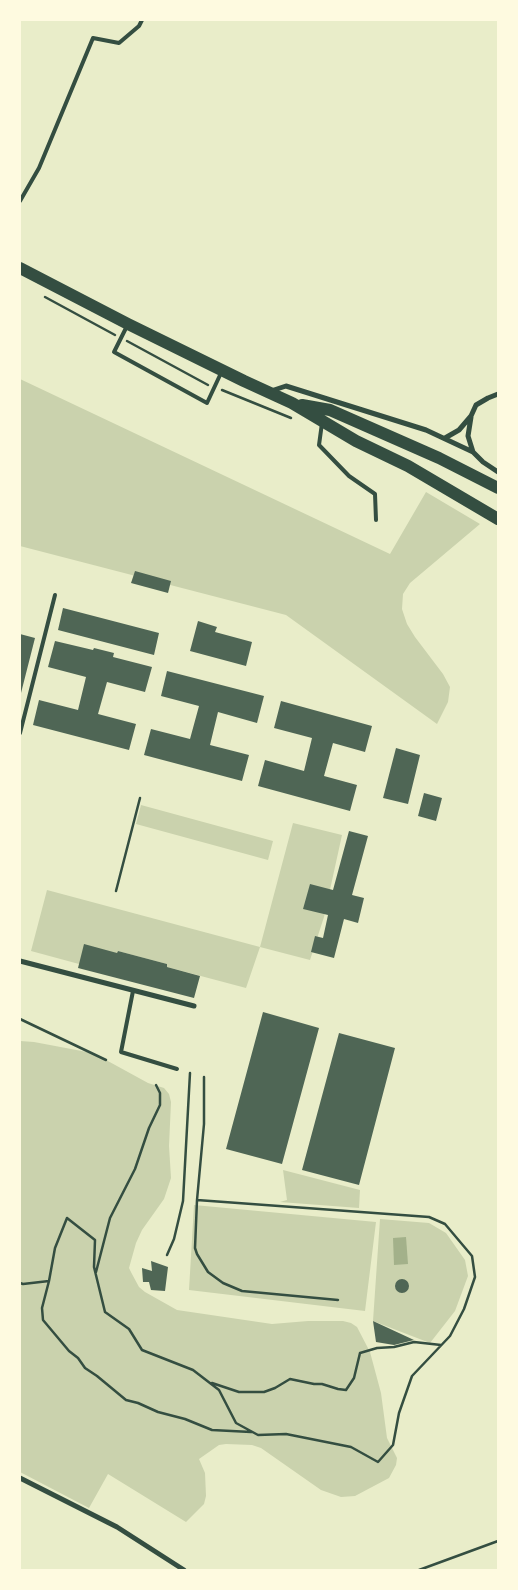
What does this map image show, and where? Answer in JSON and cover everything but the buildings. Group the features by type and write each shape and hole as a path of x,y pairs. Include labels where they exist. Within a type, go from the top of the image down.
{"main road":[{"path":"20,268 128,324 292,403 356,441 408,466 498,519"},
{"path":"292,403 330,410 440,458 498,488"}],"street":[{"path":"268,392 286,386 426,430 473,452 483,462 498,472"},
{"path":"473,452 468,436 471,416 476,405 498,394"},
{"path":"445,438 459,430 471,416"},
{"path":"20,961 194,1006"},
{"path":"20,1478 117,1527 184,1570"}],"lane":[{"path":"20,201 39,168 93,38 119,43 139,26 142,20"},
{"path":"128,324 114,352 206,402 222,370"},
{"path":"323,421 319,445 349,476 375,494 376,520"},
{"path":"20,733 55,595"},
{"path":"133,990 121,1052 177,1069"}],"path":[{"path":"46,297 204,384 293,419"},
{"path":"116,891 140,798"},
{"path":"20,1019 106,1060"},
{"path":"167,1255 174,1239 183,1200 190,1073"},
{"path":"204,1077 204,1124 195,1248 197,1254 208,1272 223,1283 242,1291 338,1300"},
{"path":"96,1273 110,1218 135,1169 149,1128 160,1105 160,1093 156,1085"},
{"path":"197,1200 428,1217 444,1224 472,1256 475,1277 464,1309 450,1336 412,1376 399,1413 394,1445 378,1462 351,1448 286,1434 258,1435 236,1423 219,1390 210,1383 192,1370 142,1350 128,1329 105,1312 94,1267 95,1240 67,1218 55,1248 42,1308 44,1320 69,1351 78,1358 85,1368 126,1400 138,1402 158,1412 185,1419 212,1430 252,1432"},
{"path":"20,1283 49,1281"},
{"path":"210,1383 239,1392 264,1392 290,1379 322,1384 338,1390 346,1390 354,1378 360,1353 377,1348 394,1347 414,1342 441,1345"},
{"path":"419,1570 498,1541"}],"shaded area":[{"path":"20,379 390,554 426,492 480,524 410,583 403,594 402,609 407,624 443,674 450,687 448,702 437,724 286,615 20,546"},
{"path":"141,805 273,841 268,860 136,824"},
{"path":"293,823 342,835 324,917 310,960 260,947"},
{"path":"47,890 260,947 246,988 167,967 167,964 118,951 117,953 79,964 31,951"},
{"path":"20,1041 87,1052 148,1083 164,1088 169,1094 171,1102 169,1146 171,1178 164,1199 142,1230 136,1243 129,1268 139,1287 177,1310 272,1324 343,1321 357,1327 370,1352 381,1393 387,1438 397,1458 396,1465 389,1478 355,1496 341,1497 321,1490 261,1448 252,1445 219,1445 199,1459 205,1473 206,1496 204,1504 186,1522 108,1474 89,1508 20,1472"},
{"path":"283,1170 360,1190 359,1208 280,1202 287,1200"},
{"path":"194,1205 376,1222 365,1311 189,1290"},
{"path":"380,1219 429,1223 446,1233 465,1260 468,1276 455,1311 430,1343 373,1321"},
{"path":"406,1237 408,1264 394,1265 393,1238"}]}
